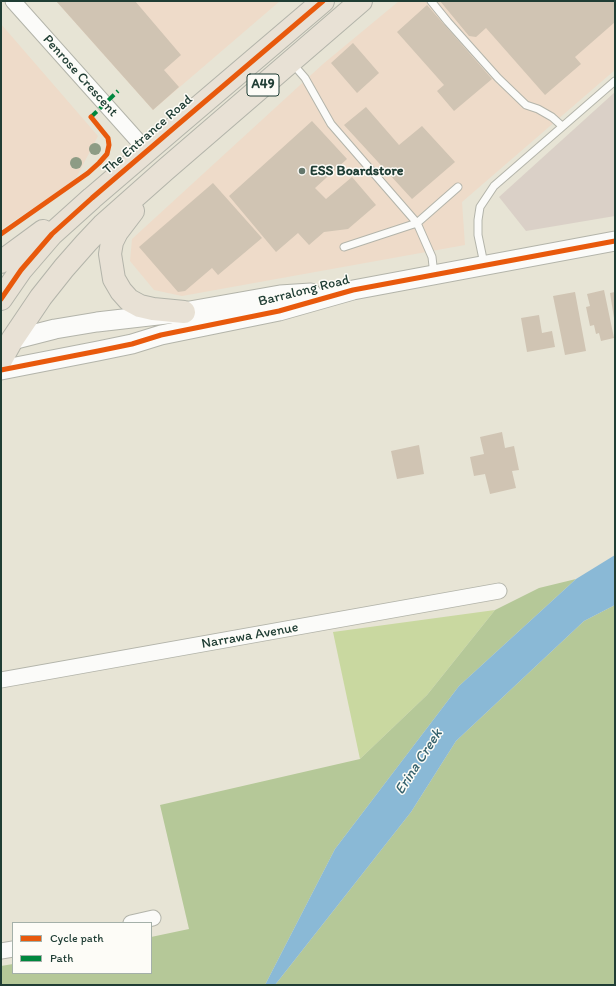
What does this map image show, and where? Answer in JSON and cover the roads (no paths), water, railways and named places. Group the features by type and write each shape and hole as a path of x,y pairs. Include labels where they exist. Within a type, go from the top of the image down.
{"highway":[{"name":"The Entrance Road","path":"1,299 21,270 52,234 92,198 324,1"},
{"name":"A49","path":"1,360 6,342 64,268 103,226 165,170 361,1"},
{"path":"165,170 117,232 112,242 110,254 114,279 121,291 129,300 152,310 184,312"},
{"path":"1,262 40,233 92,198"}],"street":[{"name":"Penrose Crescent","path":"13,1 147,151"},
{"name":"Barralong Road","path":"1,370 98,352 161,335 279,311 353,290 615,241"},
{"name":"Barralong Road","path":"6,342 55,330 184,312 280,295 353,290"},
{"name":"Narrawa Avenue","path":"1,680 499,592"},
{"path":"135,922 153,918"},
{"path":"1,951 12,949"}],"lane":[{"path":"431,1 498,78 526,105 538,109 552,117 562,126"},
{"path":"290,62 304,78 331,124 417,223 432,257 434,275"},
{"path":"484,266 478,235 478,220 480,207 494,186 615,80"},
{"path":"344,247 417,223 458,187"}],"water":[{"name":"Erina Creek","path":"615,555 615,605 584,621 456,741 411,812 275,985 265,985 335,849 459,686 576,579"}],"place":[{"name":"ESS Boardstore","path":"302,171"}]}
